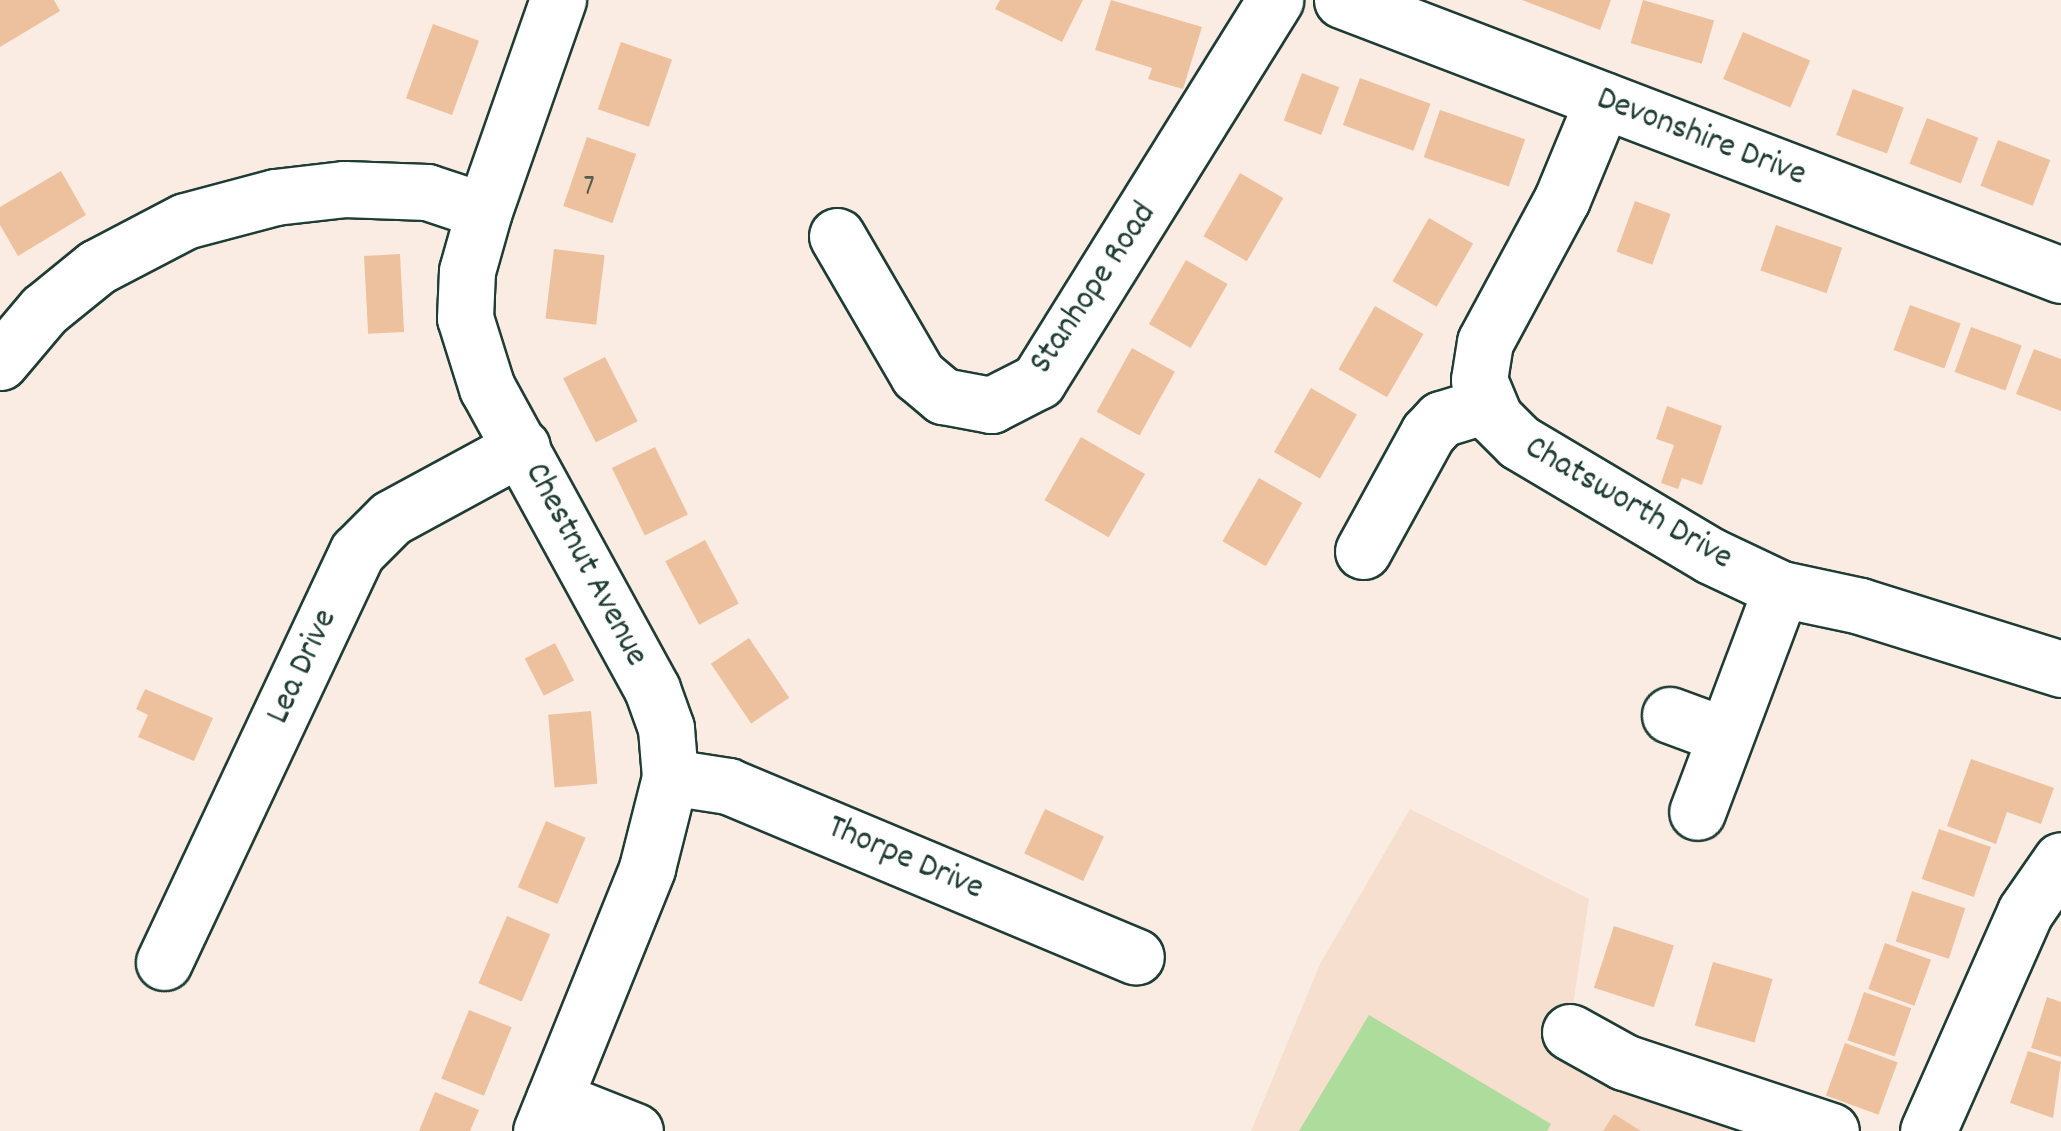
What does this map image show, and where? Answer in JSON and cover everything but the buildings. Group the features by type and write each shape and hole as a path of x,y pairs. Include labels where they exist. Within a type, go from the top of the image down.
{"street":[{"name":"Chestnut Avenue","path":"548,1115 647,868 670,777 666,728 652,689 487,388 468,337 467,271 558,0"},
{"name":"Stanhope Road","path":"837,236 918,375 944,396 992,405 1038,381 1275,0"},
{"name":"Devonshire Drive","path":"1342,0 2061,275"},
{"path":"1363,551 1428,433 1441,419 1488,405 1479,380 1485,342 1562,199 1603,100"},
{"path":"0,362 34,321 97,267 185,221 276,197 358,188 426,192 484,211"},
{"name":"Chatsworth Drive","path":"1488,405 1519,442 1711,556 1781,589 1983,668 2061,669"},
{"name":"Lea Drive","path":"164,962 357,552 391,518 522,446"},
{"path":"1697,812 1781,589"},
{"path":"1670,716 1724,735"},
{"name":"Thorpe Drive","path":"670,777 728,786 1136,957"},
{"path":"1928,1131 2025,912 2061,860"},
{"path":"1570,1032 1624,1062 1829,1131"},
{"path":"548,1115 636,1131"}],"shaded area":[{"path":"1410,809 1589,899 1572,1012 1557,1046 1628,1093 1766,1131 1251,1131 1320,964"}],"green space":[{"path":"1369,1015 1551,1124 1547,1131 1299,1131"}]}
